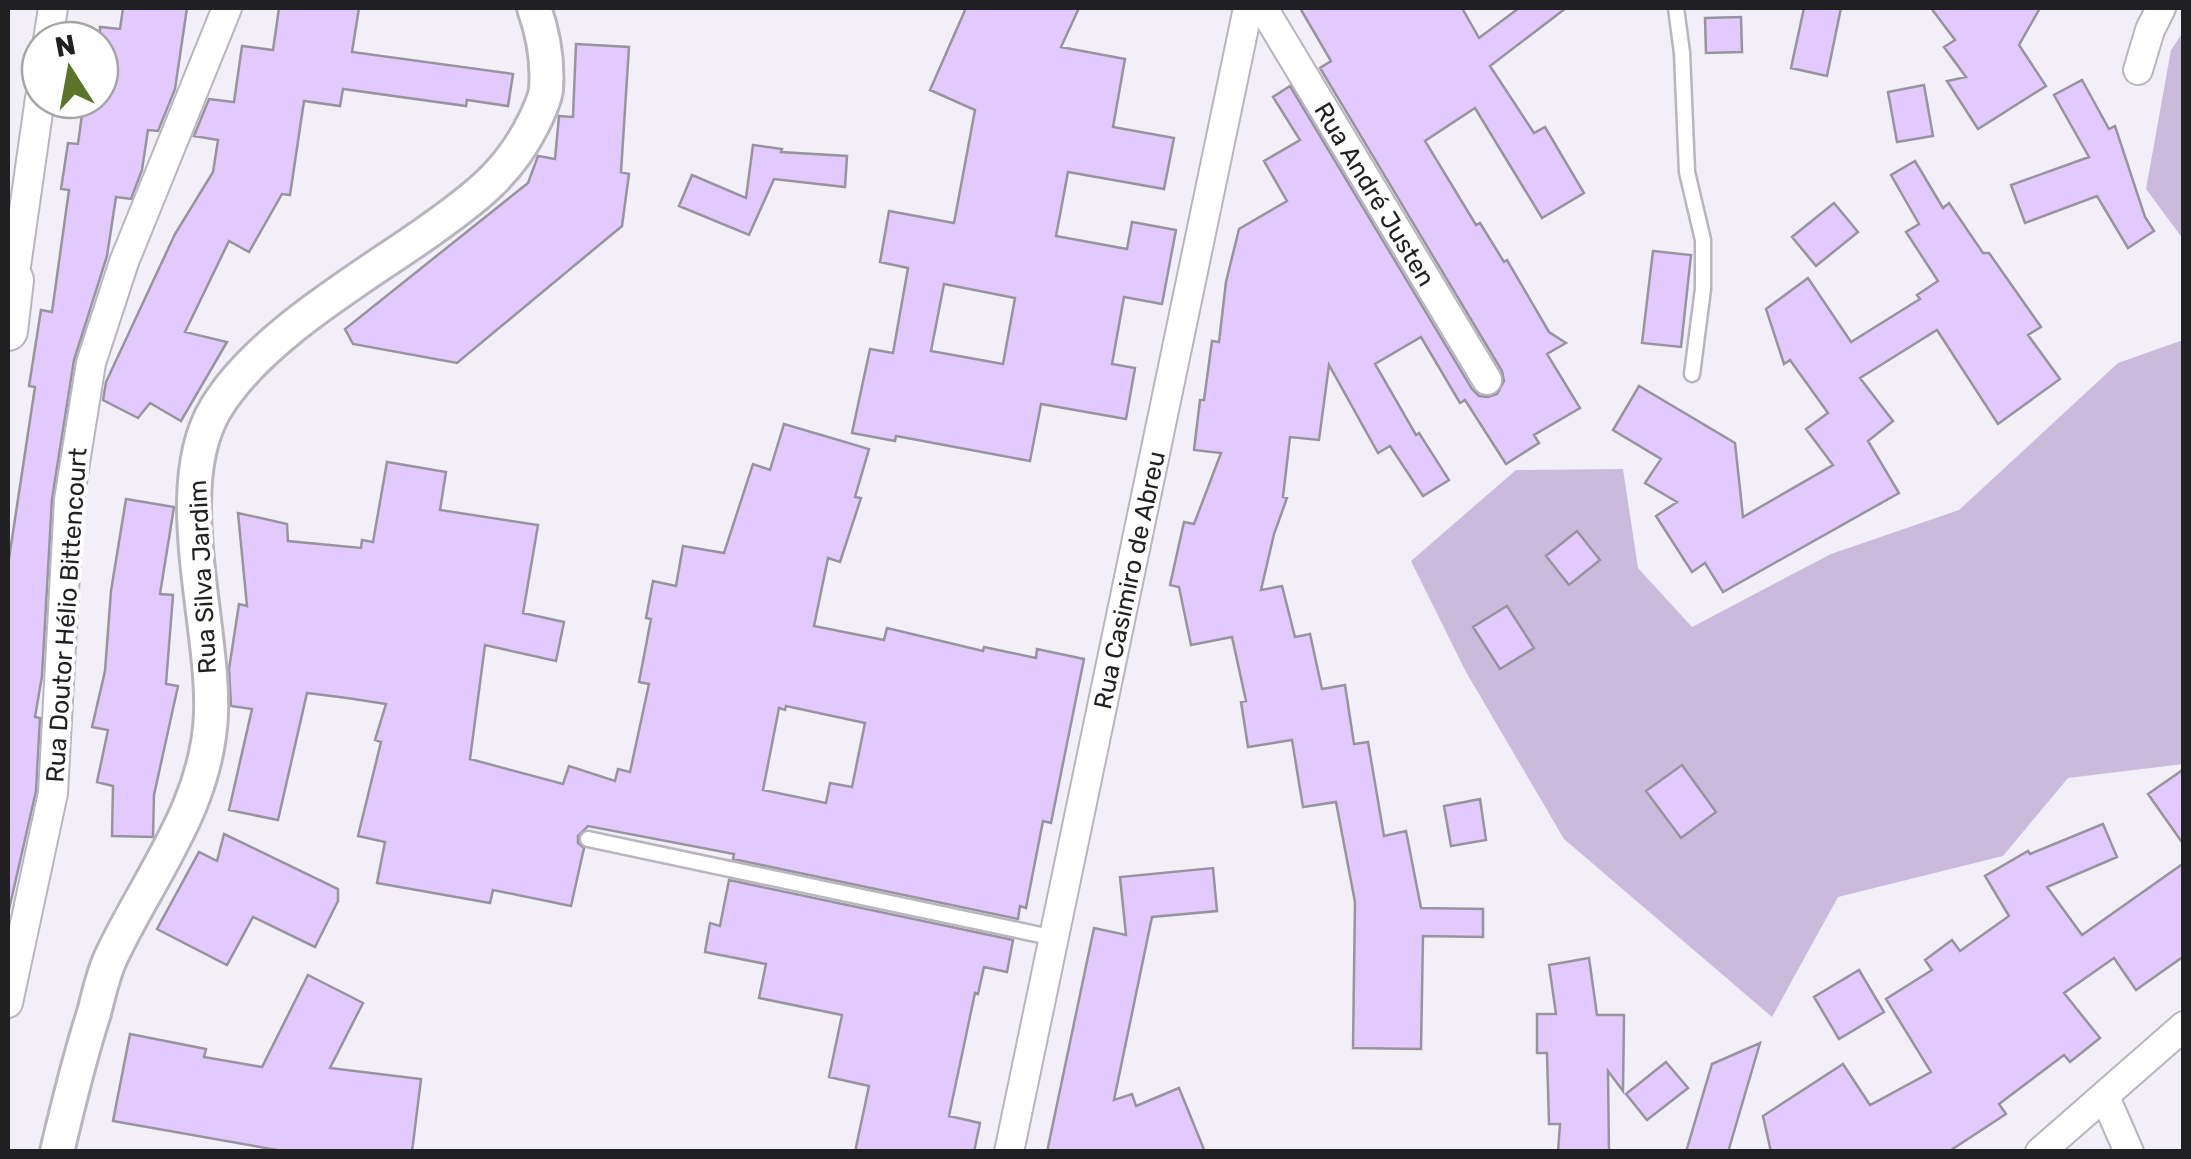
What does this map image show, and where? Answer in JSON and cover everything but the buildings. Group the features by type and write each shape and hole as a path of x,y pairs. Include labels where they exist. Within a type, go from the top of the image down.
{"main road":[{"path":"8,332 11,279"}],"street":[{"name":"Rua Doutor Hélio Bittencourt","path":"8,1003 53,792 69,500 91,363 124,262 226,8"},
{"name":"Rua Silva Jardim","path":"57,1152 74,1078 110,958 180,830 198,790 206,754 211,713 194,490 198,449 214,411 238,376 272,343 486,190 520,149 546,92 543,33 534,8"},
{"name":"Rua Casimiro de Abreu","path":"1009,1152 1248,8"},
{"name":"Rua André Justen","path":"1264,8 1487,380"},
{"path":"2138,70 2161,8"},
{"path":"11,279 36,120"},
{"path":"2040,1152 2184,1026"},
{"path":"2105,1097 2129,1152"}],"lane":[{"path":"1676,8 1687,172 1703,240 1704,289 1692,374"},
{"path":"588,839 1054,938"}],"shaded area":[{"path":"2183,32 2183,239 2146,189 2171,50"},
{"path":"2183,340 2183,764 2068,778 2003,856 1838,897 1772,1017 1564,839 1466,672 1411,561 1516,470 1623,469 1638,568 1692,627 1831,554 1959,510 2118,363"}]}
